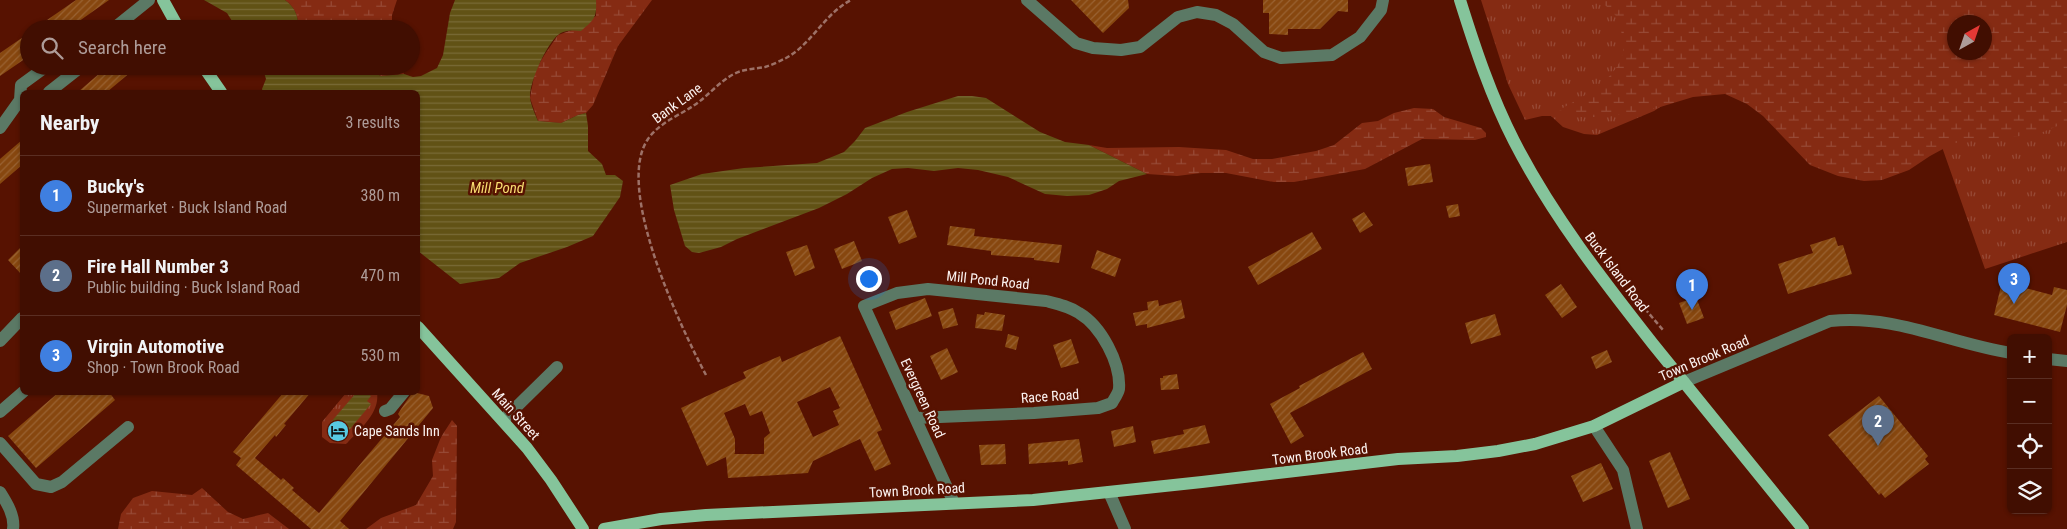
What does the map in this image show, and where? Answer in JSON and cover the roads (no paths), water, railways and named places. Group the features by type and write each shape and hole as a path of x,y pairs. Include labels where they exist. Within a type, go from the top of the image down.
{"main road":[{"path":"163,0 174,20"},
{"name":"Buck Island Road","path":"1460,0 1481,65 1497,104 1534,177 1590,263 1803,529"},
{"path":"210,75 221,90"},
{"name":"Main Street","path":"420,329 502,420 551,480 582,529"},
{"name":"Town Brook Road","path":"604,529 627,523 700,516 1033,500 1398,459 1465,455 1535,444 1594,426 1684,382"}],"street":[{"path":"124,20 149,0"},
{"path":"1027,0 1076,43 1093,48 1121,50 1140,47 1178,17 1198,12 1216,15 1233,24 1264,52 1281,58 1332,55 1360,37 1381,10 1383,0"},
{"path":"21,90 21,85 35,75"},
{"path":"52,90 71,75"},
{"path":"0,128 20,101"},
{"name":"Mill Pond Road","path":"864,306 897,292 928,289 989,294 1064,305 1080,313 1101,334"},
{"name":"Evergreen Road","path":"864,306 954,503"},
{"name":"Town Brook Road","path":"1684,382 1830,321 1850,319 1885,321 2007,352"},
{"path":"0,341 20,320"},
{"name":"Race Road","path":"916,418 1034,413 1098,408 1112,403 1119,391 1118,376 1112,355 1101,334"},
{"path":"2052,359 2067,361"},
{"path":"502,420 558,368"},
{"path":"0,412 20,395"},
{"path":"385,411 390,409 402,395"},
{"path":"1594,426 1623,470 1637,529"},
{"path":"0,443 36,484 51,487 62,482 128,427"},
{"path":"0,492 8,505 14,522 13,528"},
{"path":"1109,492 1125,529"}],"water":[{"path":"204,0 285,0 296,13 298,20 231,20 227,13"},
{"name":"Mill Pond","path":"455,0 596,0 595,15 589,24 581,31 560,33 548,47 535,74 530,98 538,121 561,123 586,113 588,151 602,164 606,175 615,175 623,181 620,197 593,236 520,263 499,278 460,284 420,253 420,90 262,89 266,79 265,75 421,76 437,68 443,55 450,13"},
{"path":"958,96 986,98 1040,132 1065,142 1089,145 1147,174 1119,181 1107,189 1089,195 1067,196 1045,194 1008,177 978,170 958,168 934,171 908,168 892,169 819,208 737,239 721,247 699,253 692,252 685,246 674,210 670,185 702,174 744,168 817,163 844,152 865,128"},
{"path":"354,395 371,396 367,401 371,404 345,435 331,422"}],"place":[{"name":"Virgin Automotive","path":"2014,304"},
{"name":"Bucky's","path":"1692,310"},
{"name":"Cape Sands Inn","path":"338,431"},
{"name":"Fire Hall Number 3","path":"1878,446"}]}
